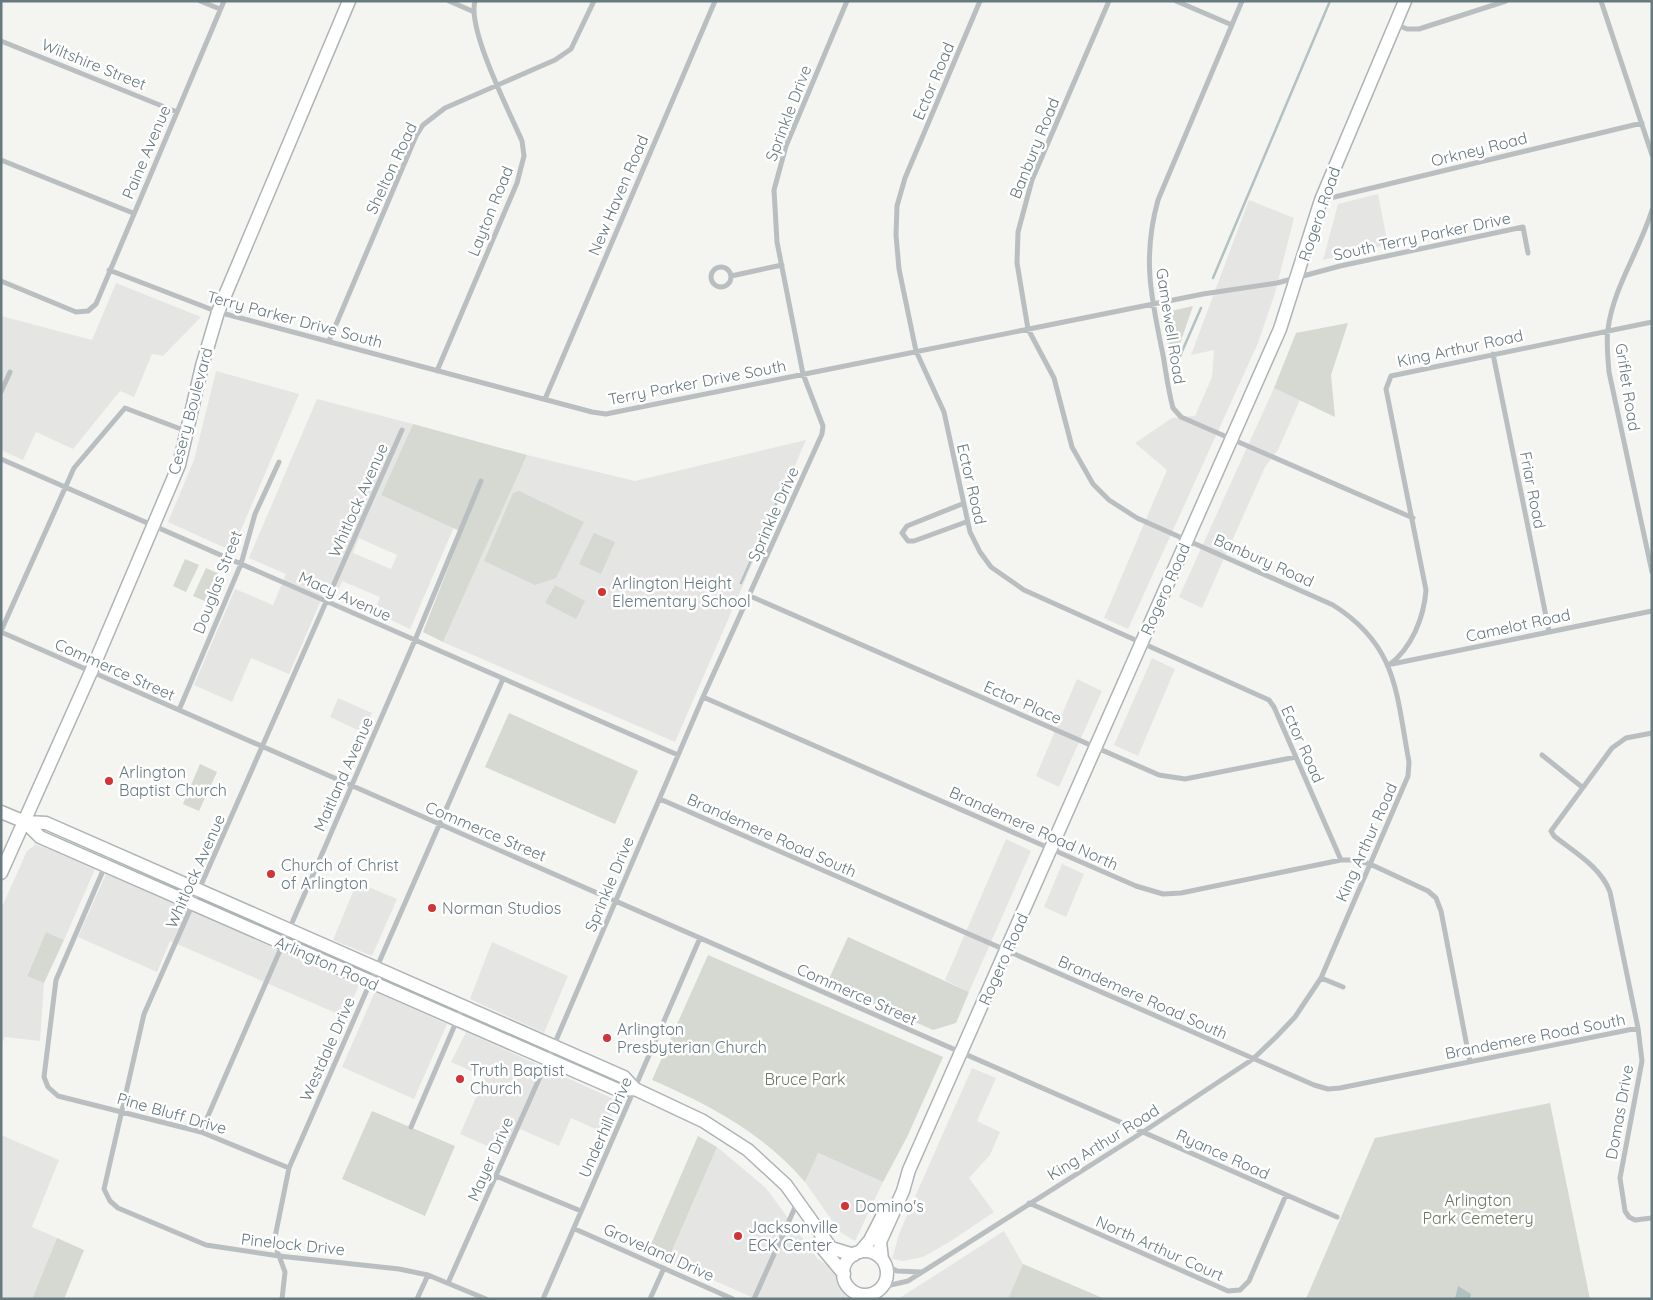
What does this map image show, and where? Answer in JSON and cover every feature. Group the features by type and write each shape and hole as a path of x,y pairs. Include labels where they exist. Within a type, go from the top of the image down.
{"main road":[{"name":"Cesery Boulevard","path":"1,873 25,822 179,465 202,366 218,312 349,1"},
{"name":"Rogero Road","path":"884,1262 880,1242 903,1191 909,1170 1280,329 1321,200 1405,1"},
{"name":"Arlington Road","path":"1,812 25,822 46,823 624,1077 635,1089 719,1130 768,1167 798,1200 831,1248 857,1254"},
{"name":"Arlington Road","path":"25,822 40,837 371,982 618,1090 635,1089"},
{"name":"Rogero Road","path":"857,1254 870,1240 896,1187 909,1170"},
{"name":"Arlington Road","path":"816,1228 817,1242 844,1274"},
{"path":"870,1252 884,1262 886,1278 877,1292 856,1295 846,1282 844,1274 846,1265 857,1254 870,1252"}],"street":[{"path":"200,1 220,10"},
{"name":"Paine Avenue","path":"1,281 76,312 88,311 96,304 224,1"},
{"path":"449,1 472,11"},
{"name":"Layton Road","path":"437,371 522,170 522,141 478,38 472,11 475,1"},
{"name":"Shelton Road","path":"329,341 416,136 424,125 445,108 555,60 571,48 594,1"},
{"name":"New Haven Road","path":"545,399 714,1"},
{"name":"Sprinkle Drive","path":"553,1046 678,755 822,434 823,426 803,374 774,214 778,169 847,1"},
{"name":"Ector Road","path":"980,1 905,178 897,206 896,235 899,269 916,351 944,412 966,522 980,552 991,567 1005,579 1024,590 1269,700 1296,757 1340,860"},
{"name":"Banbury Road","path":"1109,1 1032,180 1018,232 1017,262 1028,329 1054,378 1072,448 1093,484 1109,500 1137,518 1333,605 1361,625 1373,638 1389,664"},
{"path":"1176,1 1232,25"},
{"name":"Gamewell Road","path":"1242,1 1158,200 1148,247 1148,276 1172,408 1181,417 1413,518"},
{"path":"1395,24 1407,29 1419,29 1506,1"},
{"path":"1601,1 1652,155"},
{"name":"Wiltshire Street","path":"1,41 177,112"},
{"name":"Orkney Road","path":"1321,200 1642,123"},
{"path":"1,160 133,213"},
{"name":"Griflet Road","path":"1652,210 1614,306 1608,331 1609,372 1652,572"},
{"name":"South Terry Parker Drive","path":"1153,304 1277,283 1298,276 1523,227 1528,253"},
{"path":"731,276 782,265"},
{"path":"722,267 728,270 731,276 730,282 722,287 716,286 711,278 713,272 722,267"},
{"name":"Terry Parker Drive South","path":"109,270 218,312 592,412 606,414 1153,304"},
{"name":"King Arthur Road","path":"877,1292 908,1281 1143,1132 1253,1059 1295,1017 1321,978 1408,776 1409,762 1389,664 1399,657 1422,615 1425,602 1424,577 1386,389 1388,380 1395,373 1652,322"},
{"name":"Friar Road","path":"1493,354 1549,631"},
{"path":"1,392 10,372"},
{"path":"1,631 64,486 74,468 125,408 187,431"},
{"name":"Whitlock Avenue","path":"106,1195 104,1183 123,1111 144,1014 328,602 402,430"},
{"name":"Macy Avenue","path":"1,459 678,755"},
{"name":"Douglas Street","path":"179,710 241,564 255,514 279,462"},
{"name":"Maitland Avenue","path":"201,1132 287,930 415,640 481,481"},
{"path":"962,504 907,526 902,533 908,541 914,541 966,522"},
{"name":"Ector Place","path":"750,596 1172,779 1185,779 1296,757"},
{"name":"Camelot Road","path":"1389,664 1652,611"},
{"name":"Commerce Street","path":"1,631 90,672 962,1053"},
{"name":"Westdale Drive","path":"282,1299 286,1272 274,1242 289,1168 503,679"},
{"name":"Brandemere Road North","path":"704,697 1051,850 1136,886 1163,894 1182,893 1340,860 1356,860 1370,864 1428,891 1436,898 1441,911 1470,1062"},
{"name":"Domas Drive","path":"1652,733 1619,742 1582,787 1551,831 1554,836 1598,872 1606,881 1638,1028 1642,1060 1620,1178 1626,1211 1629,1217 1635,1220 1652,1218"},
{"path":"1542,755 1582,787"},
{"name":"Brandemere Road South","path":"660,799 1253,1059 1328,1089 1638,1028"},
{"path":"105,865 111,852"},
{"name":"Pine Bluff Drive","path":"105,865 56,980 44,1077 48,1087 58,1096 201,1132 289,1168"},
{"name":"Underhill Drive","path":"543,1299 700,938"},
{"path":"1321,978 1343,987"},
{"path":"411,1127 463,1006"},
{"name":"Mayer Drive","path":"448,1283 553,1046"},
{"name":"Ryance Road","path":"962,1053 1337,1217"},
{"path":"496,1176 581,1211"},
{"name":"Pinelock Drive","path":"106,1195 118,1208 206,1244 279,1256 399,1269 428,1275 486,1299"},
{"name":"North Arthur Court","path":"1029,1203 1228,1291 1240,1290 1248,1281 1286,1195"},
{"path":"754,1299 798,1200"},
{"name":"Groveland Drive","path":"575,1229 733,1299"},
{"path":"884,1262 897,1271 921,1272"},
{"path":"650,1299 664,1268"},
{"path":"418,1299 428,1275"}],"shaded area":[{"path":"1378,194 1388,245 1323,260 1338,204"},
{"path":"1249,200 1294,218 1275,293 1258,343 1128,629 1104,618 1167,470 1135,443 1172,418 1195,416 1212,377 1214,350 1191,355"},
{"path":"116,283 201,317 163,356 152,354 134,397 120,391 73,449 36,432 23,460 1,450 1,413 3,408 1,407 1,316 92,340"},
{"path":"216,371 299,394 232,551 168,522 194,460"},
{"path":"1274,388 1300,400 1278,450 1265,467 1202,608 1179,597"},
{"path":"317,399 413,424 381,495 454,527 410,629 374,612 380,597 342,581 336,596 325,591 289,674 251,658 232,702 194,685 235,589 273,605 286,574 249,558","holes":["359,538 397,555 391,569 353,553"]},
{"name":"Arlington Height Elementary School","path":"806,440 675,742 443,642 527,455 635,481"},
{"path":"1152,658 1175,669 1138,756 1114,745"},
{"path":"1077,679 1102,691 1059,787 1036,776"},
{"path":"338,698 372,713 364,733 330,717"},
{"path":"1006,839 1031,851 969,992 945,980"},
{"path":"36,844 95,869 64,940 46,932 27,975 44,983 40,1041 5,1037 1,1045 1,909 27,851"},
{"path":"1062,864 1084,874 1066,917 1044,907"},
{"path":"106,874 359,985 345,1017 170,941 157,972 78,937"},
{"path":"357,882 397,899 372,956 333,940"},
{"path":"492,942 568,976 544,1033 470,999"},
{"path":"375,992 447,1024 414,1099 342,1067"},
{"path":"466,1032 618,1101 604,1133 571,1118 559,1146 520,1129 508,1155 460,1134 485,1077 451,1062"},
{"path":"972,1068 996,1078 977,1121 1000,1132 990,1155 969,1178 994,1212 923,1257 903,1261 892,1259 899,1234"},
{"path":"1,1135 59,1160 32,1227 57,1238 32,1299 1,1299"},
{"path":"717,1147 766,1188 817,1258 832,1269 850,1277 852,1299 756,1299 668,1260"},
{"path":"817,1153 883,1182 855,1241 840,1232 805,1182"},
{"path":"1004,1231 1023,1264 1008,1299 898,1299"},
{"path":"1458,1286 1471,1294 1470,1299 1455,1299"}],"green space":[{"path":"1193,306 1175,358 1172,359 1162,313"},
{"path":"1348,323 1331,375 1335,417 1274,388 1296,333"},
{"path":"413,424 527,455 443,642 423,632 462,532 381,495"},
{"path":"519,491 584,522 556,578 535,585 484,561 513,493"},
{"path":"594,533 615,542 601,574 579,564"},
{"path":"185,559 199,565 186,592 173,586"},
{"path":"206,568 219,574 207,602 193,596"},
{"path":"555,585 585,601 576,619 545,603"},
{"path":"509,713 638,771 615,824 485,767"},
{"path":"200,764 217,772 199,811 183,804"},
{"path":"46,932 64,940 44,983 27,976"},
{"path":"848,937 969,992 956,1023 933,1030 827,983"},
{"name":"Bruce Park","path":"708,955 943,1057 907,1137 883,1182 818,1153 805,1182 772,1149 734,1122 715,1110 652,1080"},
{"name":"Arlington Park Cemetery","path":"1550,1103 1590,1299 1306,1299 1375,1138"},
{"path":"372,1111 455,1146 425,1216 342,1179"},
{"path":"698,1136 717,1147 668,1260 649,1249"},
{"path":"57,1238 84,1250 64,1299 32,1299"},
{"path":"1023,1264 1105,1299 1008,1299"}],"waterway":[{"path":"1213,278 1330,1"},
{"path":"1180,356 1201,308"},
{"path":"741,583 780,495"}],"place":[{"name":"Arlington Height Elementary School","path":"602,592"},
{"name":"Arlington Baptist Church","path":"109,781"},
{"name":"Church of Christ of Arlington","path":"271,874"},
{"name":"Norman Studios","path":"432,908"},
{"name":"Arlington Presbyterian Church","path":"607,1038"},
{"name":"Truth Baptist Church","path":"460,1079"},
{"name":"Domino's","path":"845,1206"},
{"name":"Jacksonville ECK Center","path":"738,1236"}]}
